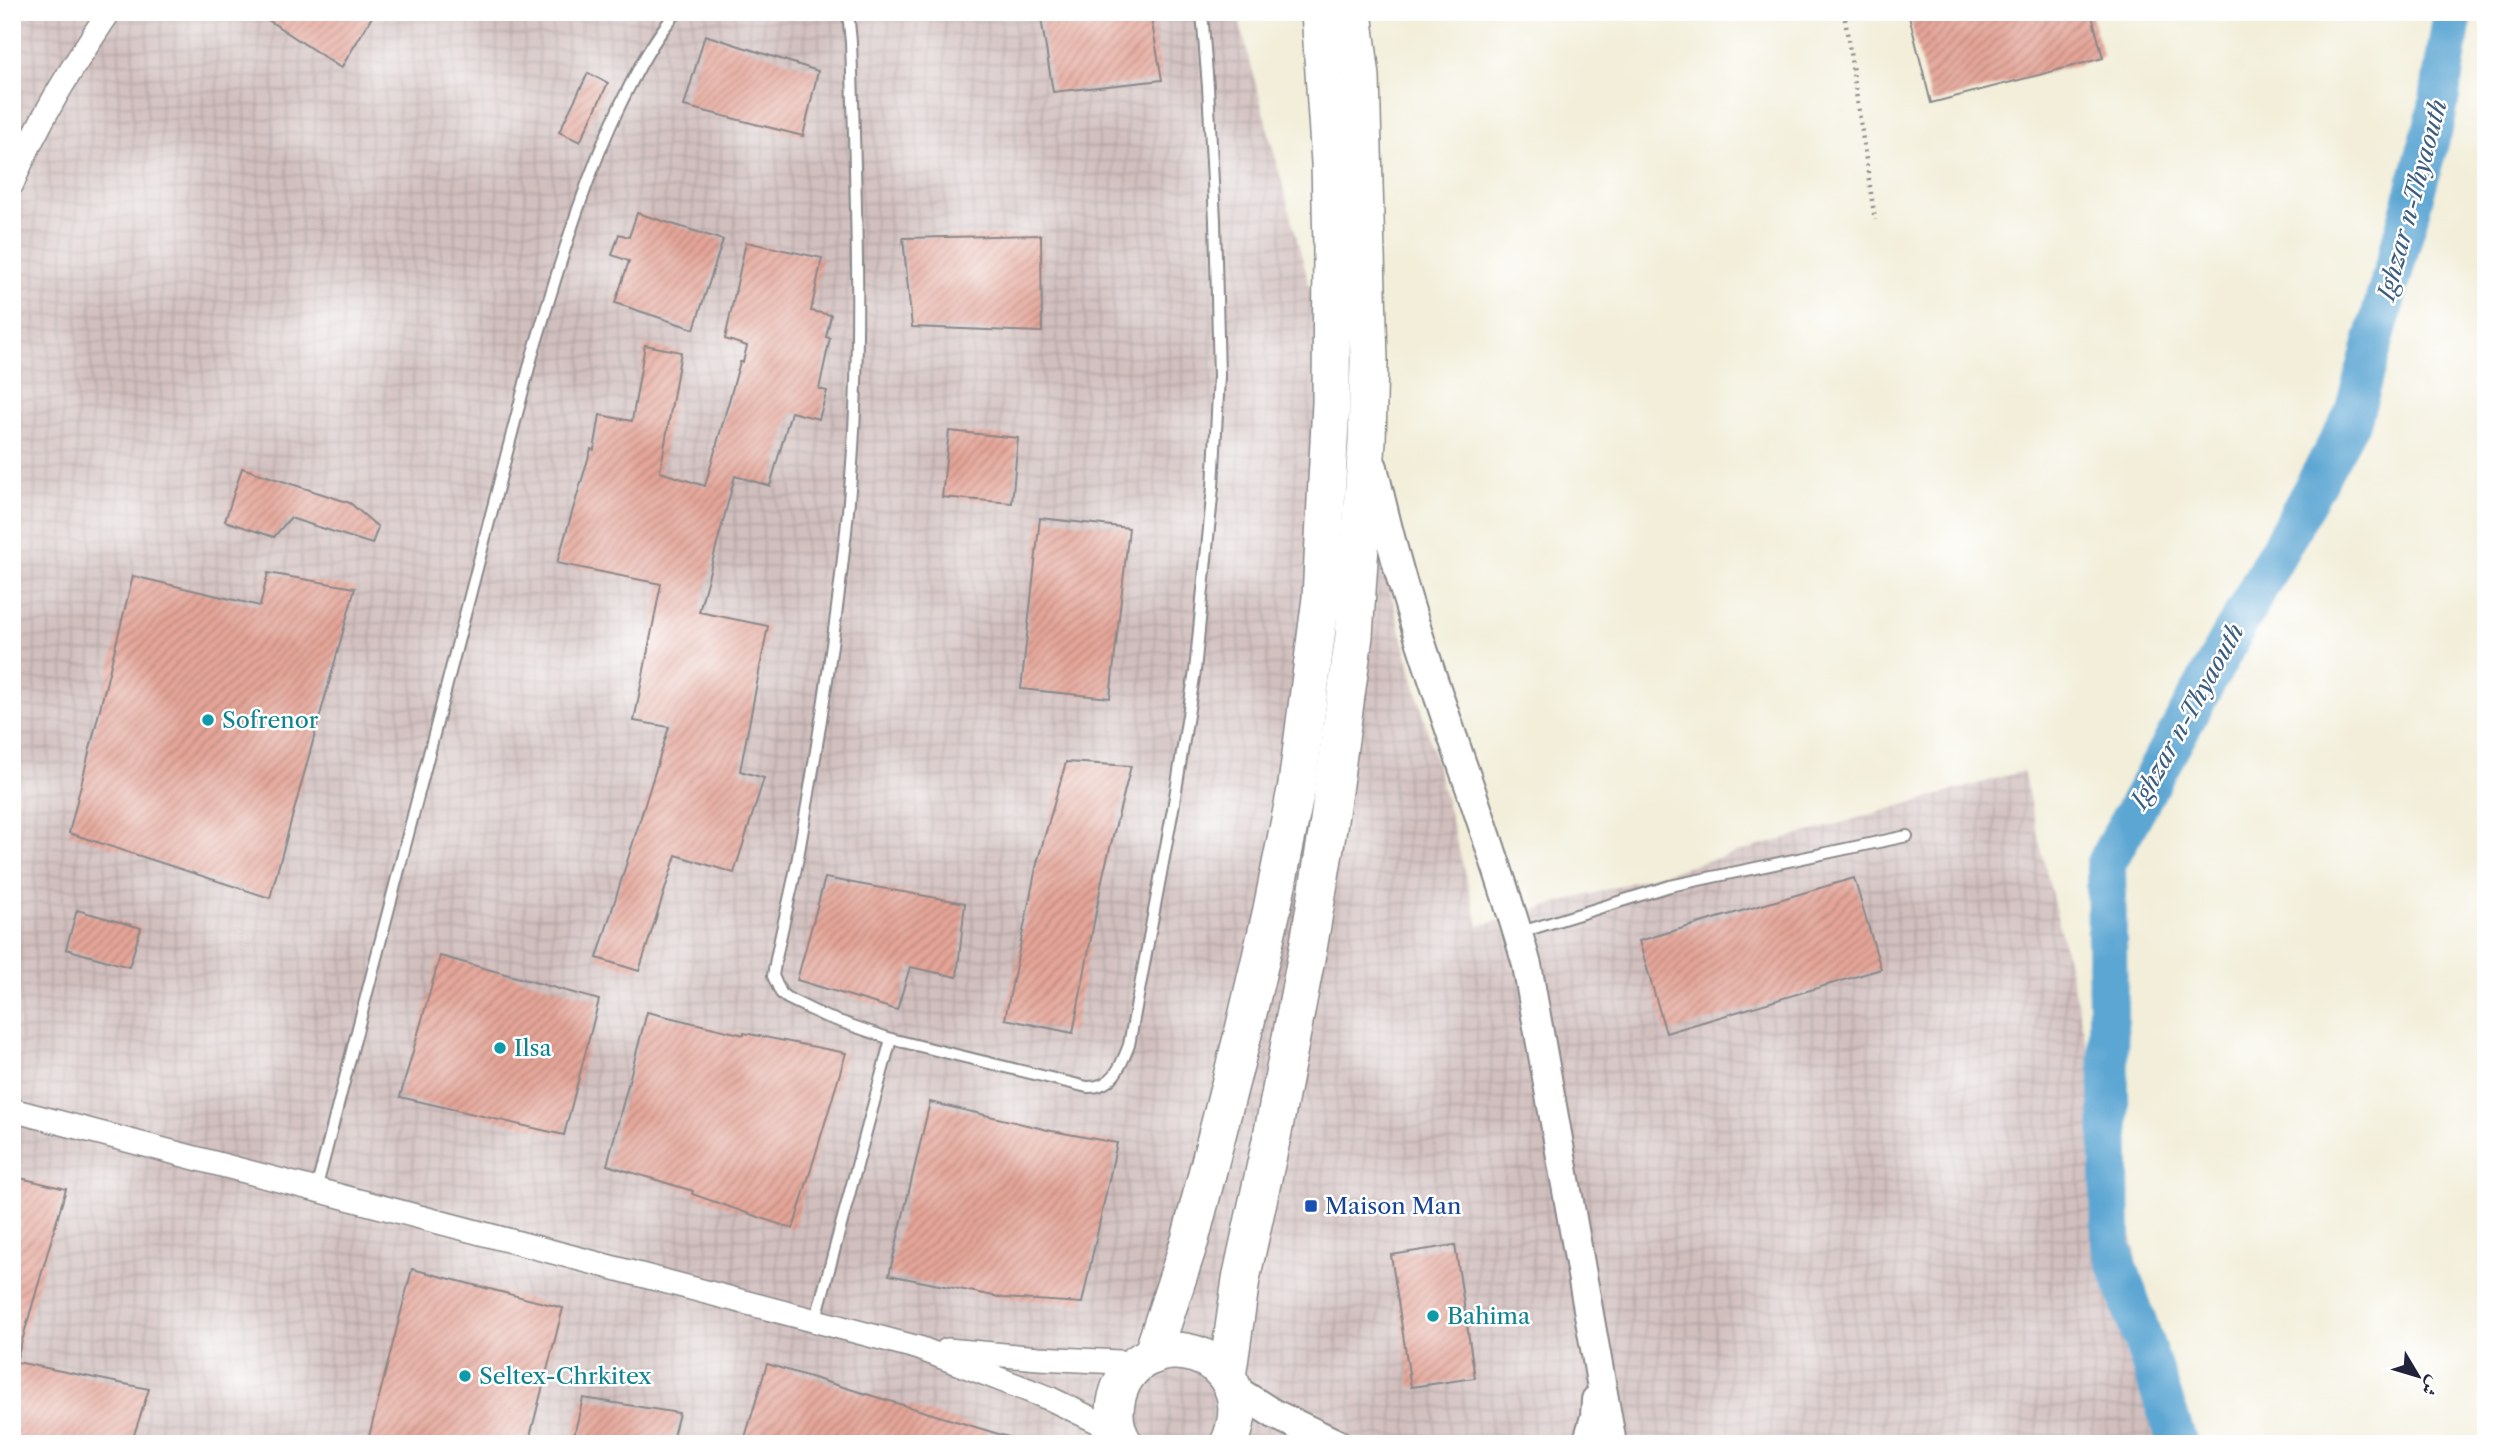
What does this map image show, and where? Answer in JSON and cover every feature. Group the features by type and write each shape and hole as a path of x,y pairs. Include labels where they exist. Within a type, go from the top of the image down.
{"highway":[{"path":"1146,1359 1190,1240 1244,1030 1297,785 1321,598 1331,403 1330,163 1320,12"},
{"path":"1230,1383 1241,1279 1274,1127 1328,828 1354,636 1367,441 1369,360 1361,77 1353,12"},
{"path":"1121,1440 1115,1406 1127,1375 1146,1359 1168,1351 1185,1351 1216,1364 1230,1383 1238,1408 1236,1427 1228,1444"}],"street":[{"path":"12,184 24,155 72,68 109,12"},
{"path":"1367,441 1414,623 1505,887 1529,978 1612,1444"},
{"path":"12,1110 919,1348 1052,1399 1121,1440"},
{"path":"919,1348 1039,1358 1146,1359"},
{"path":"1587,1444 1595,1417 1596,1366"},
{"path":"1230,1383 1274,1414 1337,1444"}],"lane":[{"path":"316,1190 532,356 570,232 604,138 638,69 664,27 677,12"},
{"path":"848,12 852,42 858,260 855,419 849,503 816,754 798,860 773,976 781,993 799,1006 891,1039 1097,1088 1114,1077 1129,1045 1173,809 1195,671 1213,487 1219,376 1211,140 1202,12"},
{"path":"1518,933 1670,886 1907,835"},
{"path":"816,1322 891,1039"}],"path":[{"path":"1844,12 1875,220"}],"shaded area":[{"path":"12,12 1237,12 1479,926 2023,771 2180,1444 12,1444"}],"building":[{"path":"256,12 375,12 341,68"},
{"path":"1040,12 1150,12 1162,80 1053,92"},
{"path":"1908,12 2091,12 2103,58 1931,103"},
{"path":"705,35 818,71 803,136 684,106"},
{"path":"588,73 608,83 580,142 559,132"},
{"path":"637,213 723,240 694,329 615,303 629,261 612,255 619,234 629,237"},
{"path":"1041,235 1042,332 912,327 903,238"},
{"path":"746,242 822,258 811,311 831,315 826,337 830,338 819,389 827,391 819,419 791,412 770,486 735,476 699,612 768,626 740,771 764,778 734,873 676,855 639,971 597,958 669,727 634,721 661,584 557,563 591,449 594,450 600,415 632,421 645,345 681,352 660,472 705,486 740,362 743,362 747,346 725,339"},
{"path":"949,431 1018,438 1012,503 942,497"},
{"path":"242,468 350,503 378,527 372,544 290,518 274,537 225,521"},
{"path":"1040,518 1129,528 1110,698 1021,689"},
{"name":"Sofrenor","path":"268,573 355,588 270,898 69,833 133,576 260,606"},
{"path":"1066,762 1131,766 1103,875 1073,1033 1005,1019 1037,863"},
{"path":"825,878 965,903 957,977 910,967 897,1010 797,980"},
{"path":"1854,878 1881,969 1666,1033 1639,941"},
{"path":"77,910 141,928 129,967 66,949"},
{"name":"Ilsa","path":"440,956 599,1000 564,1135 400,1097"},
{"path":"647,1012 744,1035 846,1053 793,1229 692,1194 693,1191 607,1165"},
{"path":"930,1102 1052,1131 1117,1143 1082,1303 1004,1298 889,1275"},
{"path":"12,1176 66,1189 17,1358 12,1357"},
{"name":"Bahima","path":"1455,1245 1475,1378 1411,1387 1391,1255"},
{"name":"Seltex-Chrkitex","path":"412,1269 563,1308 528,1444 367,1444"},
{"path":"12,1361 149,1389 131,1444 12,1444"},
{"path":"767,1364 1015,1439 1014,1444 743,1444"},
{"path":"583,1398 679,1413 671,1444 572,1444"}],"waterway":[{"name":"Ighzar n-Thyaouth","path":"2178,1444 2111,1246 2106,863 2353,416 2437,113 2453,12"}],"place":[{"name":"Sofrenor","path":"208,720"},
{"name":"Ilsa","path":"500,1048"},
{"name":"Maison Man","path":"1311,1206"},
{"name":"Bahima","path":"1433,1316"},
{"name":"Seltex-Chrkitex","path":"465,1376"}]}
